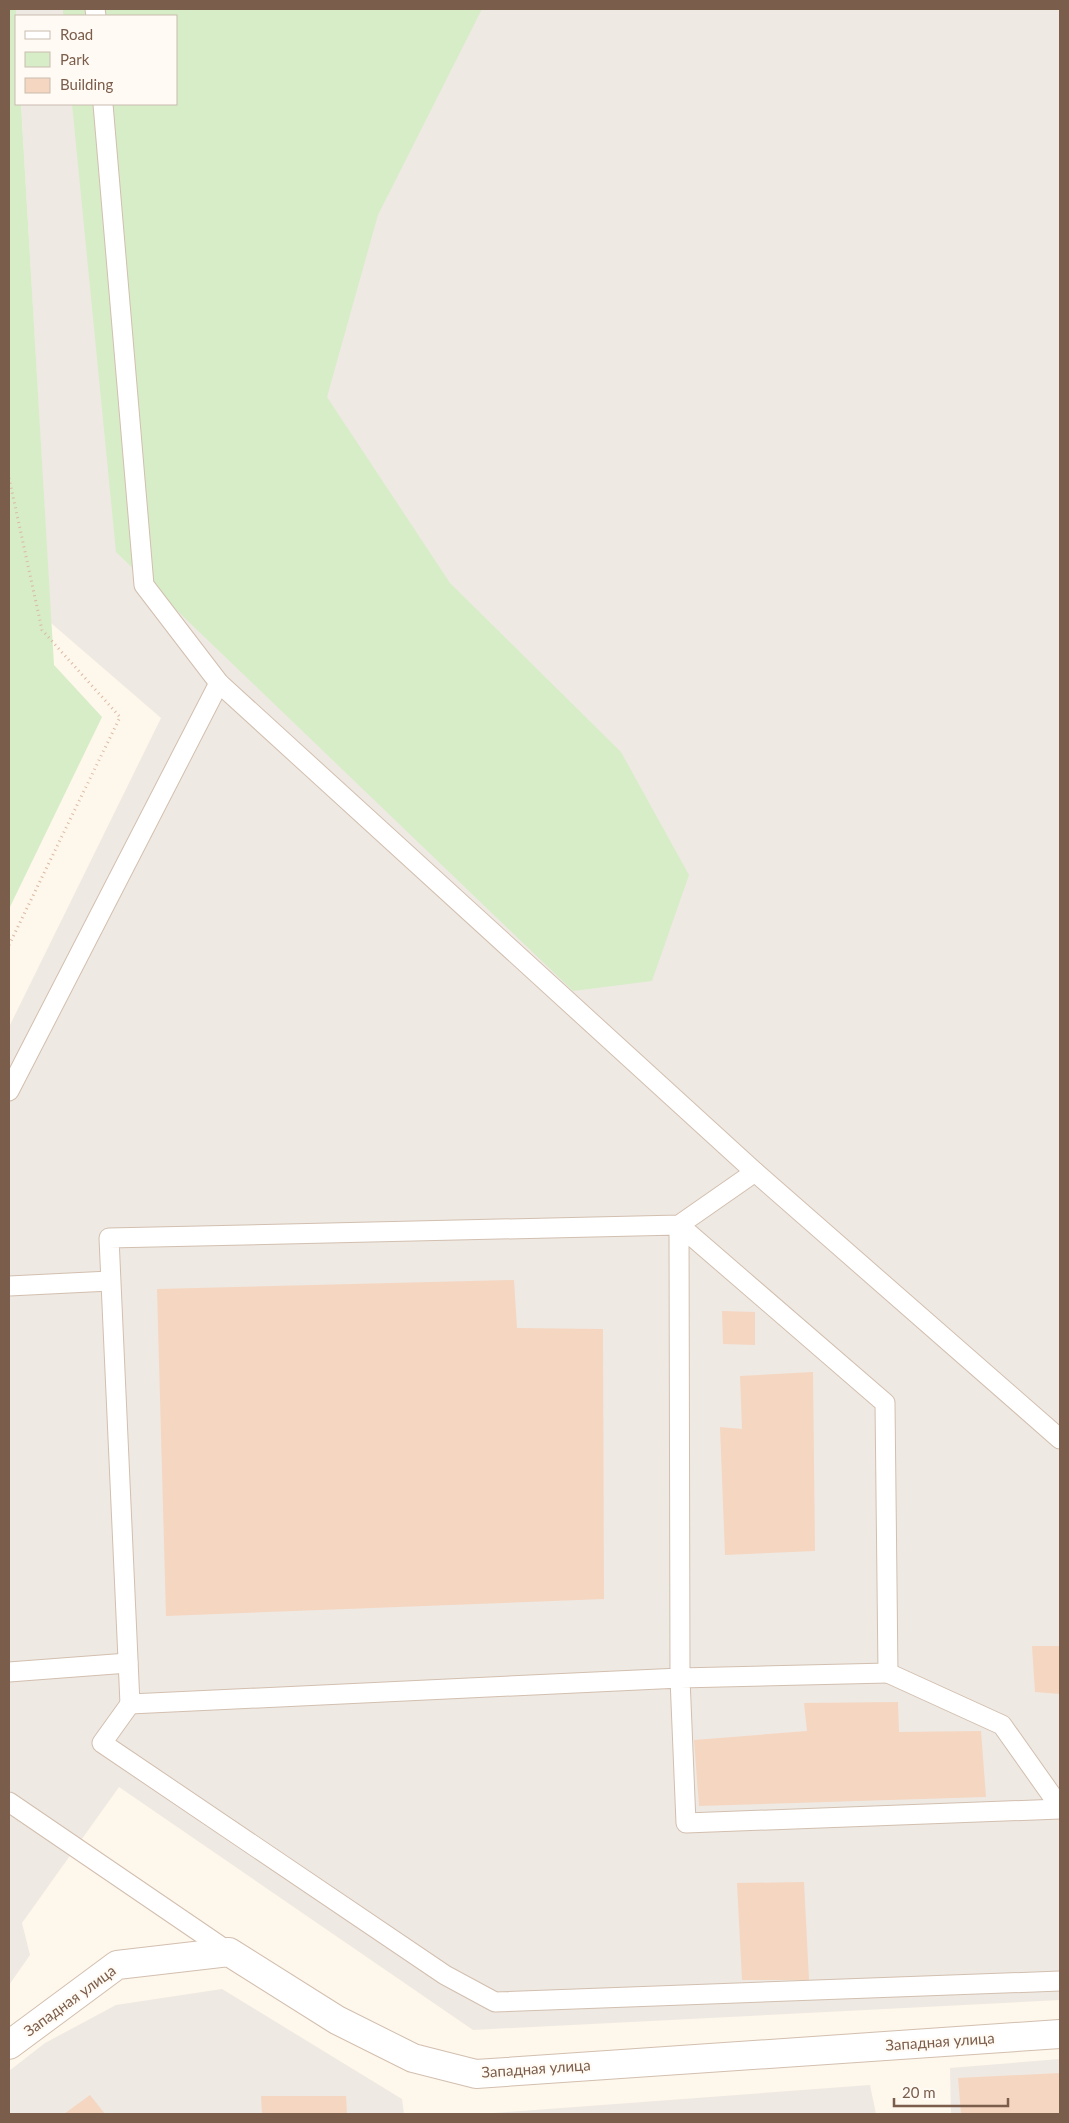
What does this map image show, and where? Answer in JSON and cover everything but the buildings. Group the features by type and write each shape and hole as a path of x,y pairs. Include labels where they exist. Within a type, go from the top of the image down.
{"street":[{"name":"Западная улица","path":"9,2045 117,1965 230,1952 337,2020 413,2058 476,2074 1060,2034"}],"lane":[{"path":"103,105 144,585 219,683 755,1172 1060,1440"},
{"path":"9,1091 219,683"},
{"path":"755,1172 679,1225 109,1238 130,1704 102,1743 445,1975 494,2002 1060,1980"},
{"path":"679,1225 885,1403 888,1673"},
{"path":"679,1225 680,1678 686,1823 1060,1808"},
{"path":"9,1286 110,1281"},
{"path":"9,1672 128,1663"},
{"path":"130,1704 680,1678 888,1673 1002,1725 1060,1808"},
{"path":"9,1802 230,1952"}],"path":[{"path":"9,478 42,630 120,717 9,945"}],"shaded area":[{"path":"16,9 1060,9 1060,2000 473,2030 119,1787 22,1923 30,1955 9,1985 9,1027 161,718 51,623 21,105 178,105 178,15 16,15"},
{"path":"222,1989 402,2099 404,2114 9,2114 9,2071 45,2043 116,2005"},
{"path":"1060,2059 1060,2114 951,2114 950,2068"},
{"path":"870,2085 876,2114 481,2114"}],"green space":[{"path":"9,9 16,9 15,105 21,105 54,665 102,717 9,909"},
{"path":"63,9 482,9 378,215 327,397 450,583 621,752 689,875 652,981 573,991 116,552 72,105 178,105 178,15 63,15"}]}
